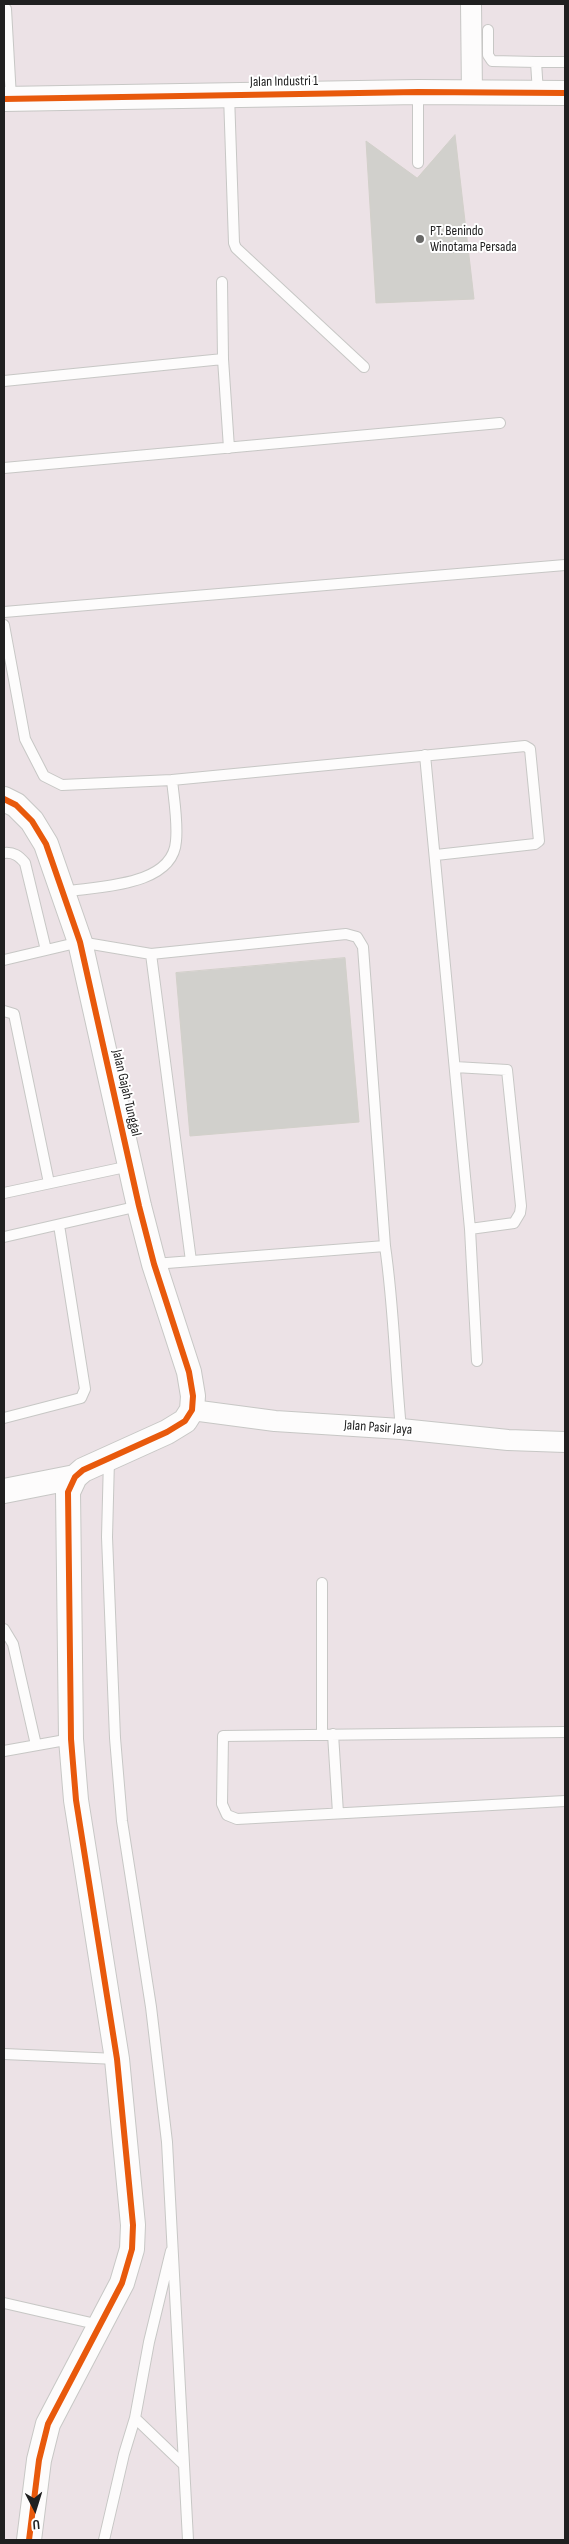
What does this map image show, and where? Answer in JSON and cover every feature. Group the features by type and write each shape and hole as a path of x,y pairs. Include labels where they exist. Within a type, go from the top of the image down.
{"street":[{"path":"471,4 472,94"},
{"name":"Jalan Industri 1","path":"7,87 229,95 418,92 472,94 565,93"},
{"name":"Jalan Gajah Tunggal","path":"4,799 16,805 32,822 46,844 61,892 80,942 139,1206 154,1264 189,1372 193,1396 192,1410"},
{"path":"29,2540 39,2460 48,2424 122,2283 132,2249 133,2225 117,2059 84,1855 71,1739 68,1492 75,1477 83,1470 167,1432 185,1421 192,1410"},
{"name":"Jalan Pasir Jaya","path":"192,1410 275,1421 401,1428 508,1440 565,1442"},
{"path":"4,1491 75,1477"}],"lane":[{"path":"6,9 7,87"},
{"path":"488,30 488,55 492,61 565,62"},
{"path":"536,62 538,93"},
{"path":"418,92 418,163"},
{"path":"229,95 234,243 236,248 364,367"},
{"path":"222,282 223,359 229,448"},
{"path":"4,381 223,359"},
{"path":"4,468 500,423"},
{"path":"4,612 565,564"},
{"path":"4,625 25,740 44,776 53,782 72,786 172,780 525,746 531,752 539,841 535,844 505,845 436,855"},
{"path":"425,755 470,1229 477,1361"},
{"path":"61,892 151,876 162,870 169,862 176,842 172,780"},
{"path":"4,853 9,852 18,856 24,864 46,950"},
{"path":"4,960 80,942 151,954 346,934 357,937 363,947 371,1034 385,1246 391,1288 401,1428"},
{"path":"151,954 191,1261"},
{"path":"4,1011 14,1014 49,1183"},
{"path":"456,1067 506,1070 520,1206 514,1223 470,1229"},
{"path":"4,1193 130,1166"},
{"path":"4,1238 139,1206"},
{"path":"4,1418 81,1398 85,1389 59,1225"},
{"path":"154,1264 385,1246"},
{"path":"109,1459 107,1537 115,1738 122,1821 151,2007 167,2142 174,2240 188,2540"},
{"path":"322,1583 328,1734 338,1813"},
{"path":"4,1629 13,1644 36,1745"},
{"path":"565,1732 223,1736 224,1810 227,1816 237,1818 565,1801"},
{"path":"4,1751 71,1739"},
{"path":"4,2054 117,2059"},
{"path":"104,2540 124,2454 135,2418 149,2342 174,2240"},
{"path":"4,2303 100,2325"},
{"path":"135,2418 184,2465"}],"shaded area":[{"path":"4,4 565,4 565,2540 4,2540"}],"building":[{"name":"PT. Benindo Winotama Persada","path":"455,135 474,299 376,303 366,141 417,178"},
{"path":"345,958 359,1122 190,1136 176,973"}],"cycle path":[{"path":"4,99 418,92 565,93"},
{"path":"4,799 16,805 32,821 46,844 80,942 139,1206 154,1264 189,1372 193,1396 192,1410 185,1421 167,1432 83,1470 75,1477 68,1492 71,1739 76,1800 117,2059 133,2225 132,2249 122,2283 48,2424 39,2460 29,2540"}],"place":[{"name":"PT. Benindo Winotama Persada","path":"420,239"}]}
